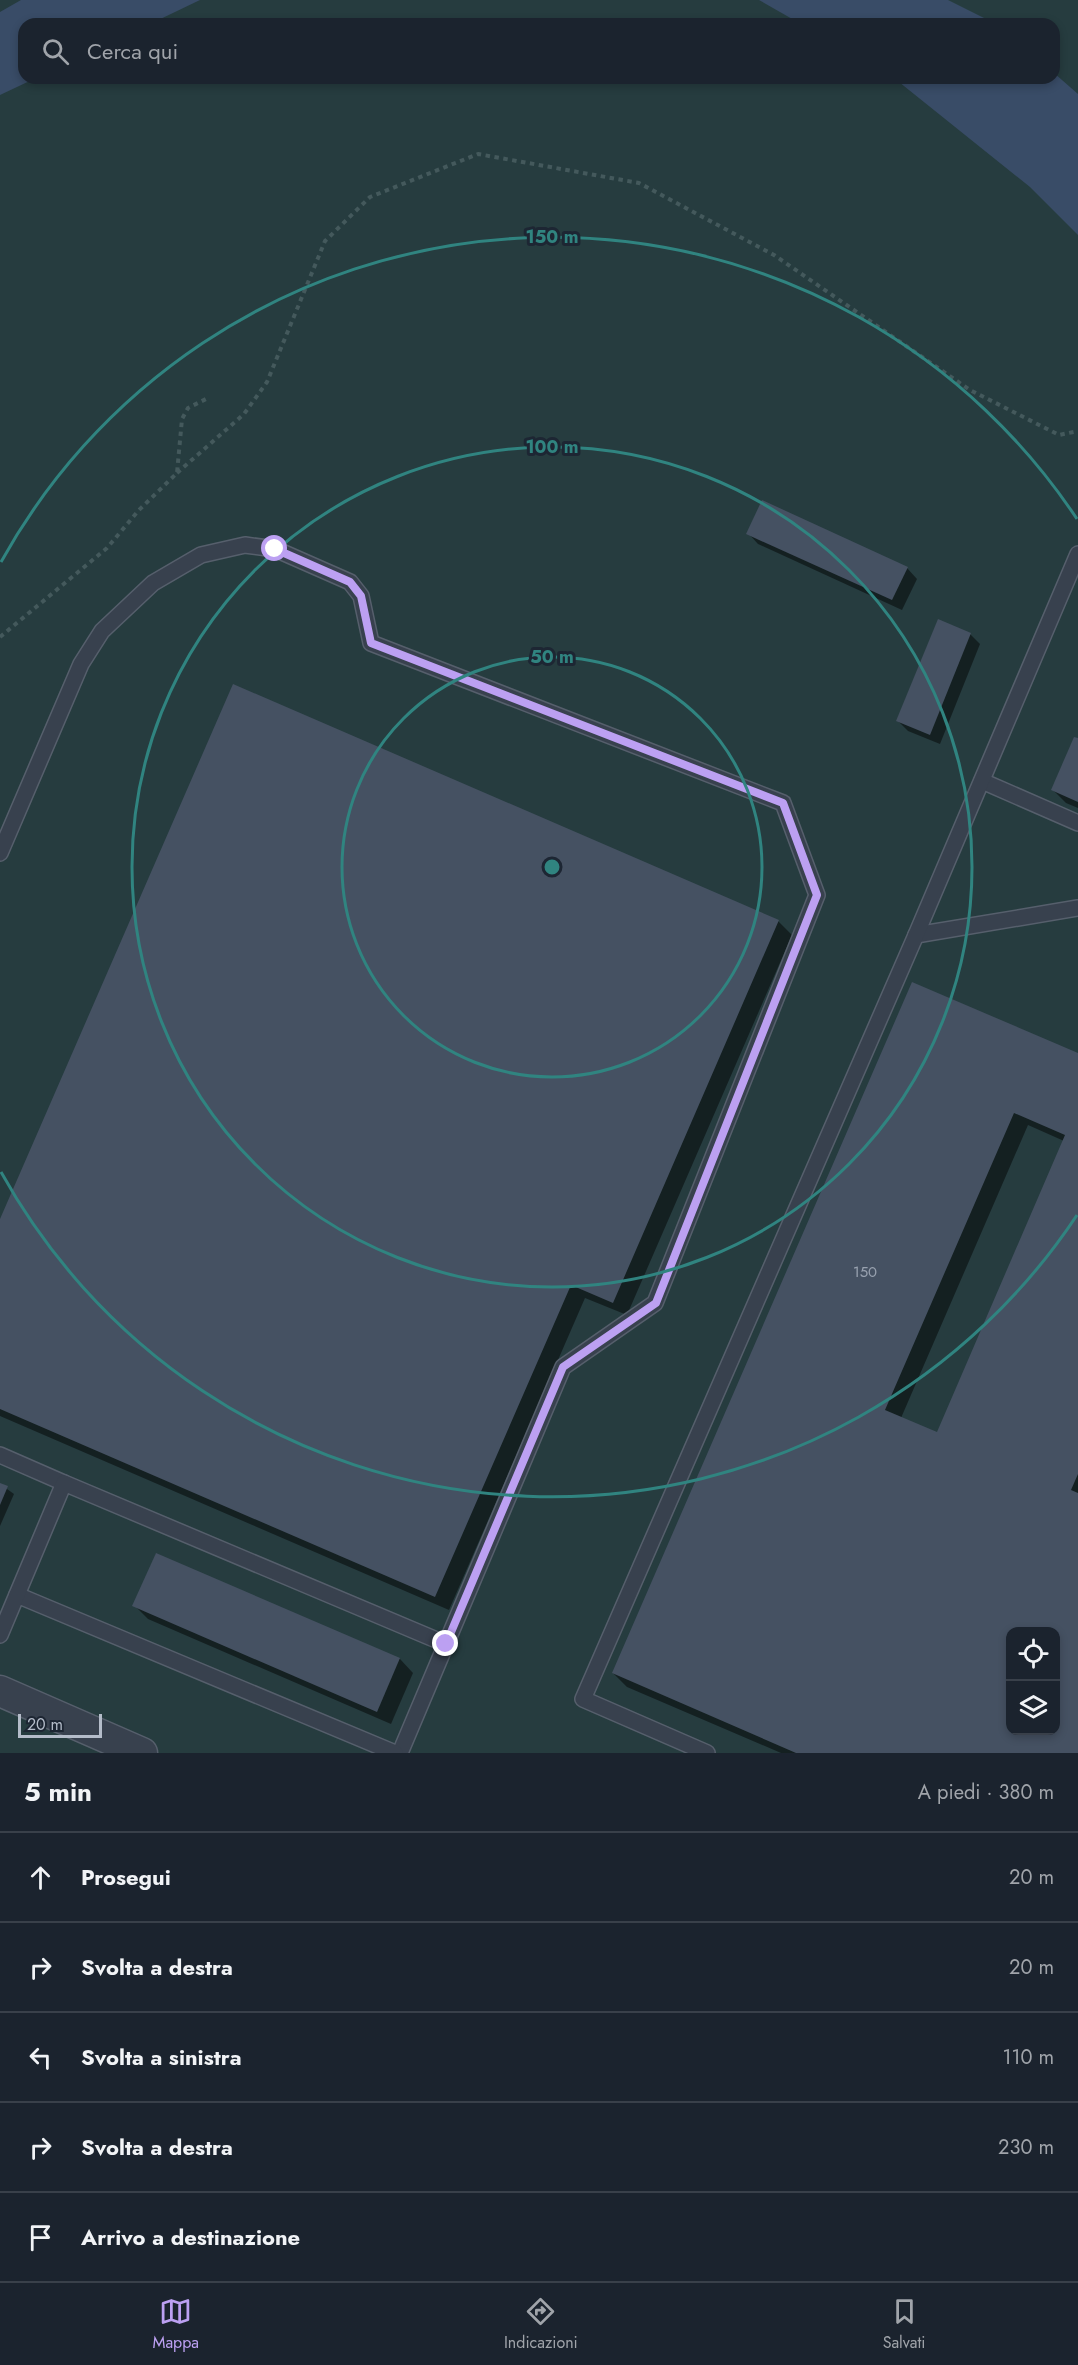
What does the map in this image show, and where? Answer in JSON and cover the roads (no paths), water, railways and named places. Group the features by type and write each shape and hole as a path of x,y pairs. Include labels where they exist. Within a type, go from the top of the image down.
{"street":[{"path":"0,1691 142,1753"}],"lane":[{"path":"0,853 81,664 102,631 153,583 201,555 244,545 275,549 350,582 361,596 371,643 783,803 817,895 656,1303 563,1367 400,1753"},
{"path":"707,1753 583,1699 916,935 1078,554"},
{"path":"982,781 1078,823"},
{"path":"916,935 1078,908"},
{"path":"0,1455 446,1644"},
{"path":"0,1635 64,1484"},
{"path":"17,1595 394,1753"}],"water":[{"path":"21,0 200,0 162,18 18,18 18,84 23,84 0,95 0,12"},
{"path":"759,0 948,0 984,18 790,18"},
{"path":"1060,78 1078,94 1078,235 1030,187 901,84 1060,84"}]}
